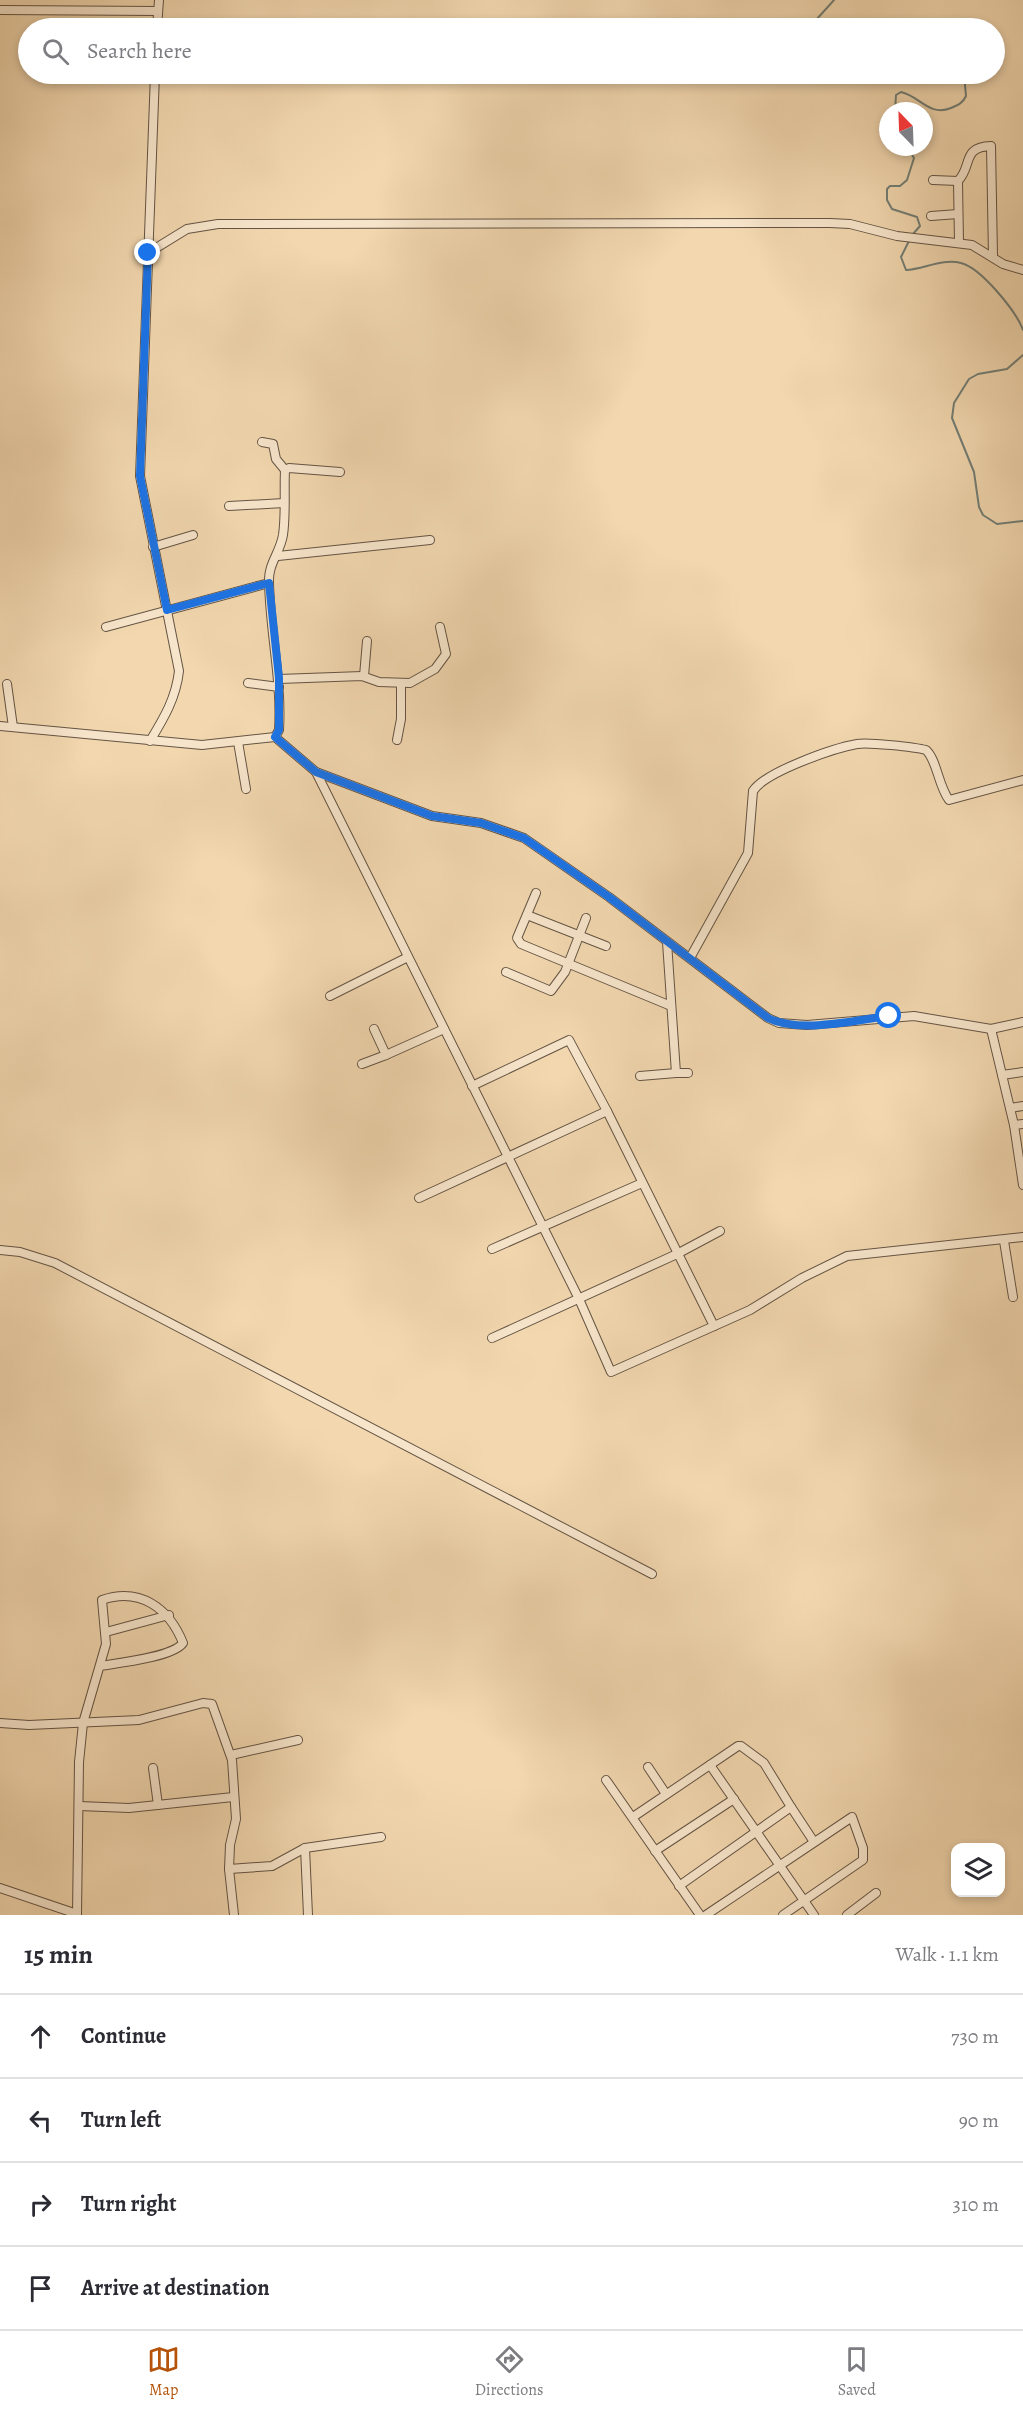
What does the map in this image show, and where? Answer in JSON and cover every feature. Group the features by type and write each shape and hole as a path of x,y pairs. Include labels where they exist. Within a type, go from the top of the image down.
{"street":[{"path":"158,18 159,0"},
{"path":"0,10 158,11"},
{"path":"150,741 168,712 178,681 178,660 140,476 155,84"},
{"path":"958,243 958,181 970,153 983,146 991,146 993,256"},
{"path":"933,180 958,181"},
{"path":"931,216 958,214"},
{"path":"148,253 187,229 200,226 281,223 830,223 850,224 897,236 981,248 1003,264 1023,270"},
{"path":"262,442 273,444 276,459 285,470 282,536 278,556 271,563 269,583 279,678 279,730 275,737"},
{"path":"285,470 289,468 340,472"},
{"path":"229,506 284,503"},
{"path":"153,547 193,535"},
{"path":"278,556 430,540"},
{"path":"106,627 269,583"},
{"path":"279,678 364,676 379,682 401,684 420,679 435,669 444,657 440,627"},
{"path":"364,676 367,641"},
{"path":"248,683 279,687"},
{"path":"7,684 13,727"},
{"path":"397,740 401,719 401,684"},
{"path":"0,726 202,745 275,737 316,772 432,816 481,823 516,835 583,878 779,1023 807,1025 915,1016 991,1029 1023,1022"},
{"path":"238,742 246,789"},
{"path":"690,958 748,853 753,792 757,785 772,776 858,743 926,750 930,754 940,785 952,800 1023,780"},
{"path":"316,772 579,1299 611,1372 714,1326 847,1256 1004,1241 1023,1237"},
{"path":"536,893 518,941 671,1006"},
{"path":"527,915 606,946"},
{"path":"506,972 549,991 559,981 569,964 586,918"},
{"path":"667,942 676,1073"},
{"path":"330,996 408,957"},
{"path":"374,1029 386,1055"},
{"path":"362,1064 444,1029"},
{"path":"991,1029 1014,1125 1023,1185"},
{"path":"472,1086 569,1040 714,1326"},
{"path":"1002,1075 1023,1072"},
{"path":"640,1076 688,1073"},
{"path":"1010,1108 1023,1106"},
{"path":"419,1198 607,1111"},
{"path":"1014,1125 1023,1124"},
{"path":"492,1249 642,1183"},
{"path":"492,1338 677,1254 720,1231"},
{"path":"1004,1241 1013,1297"},
{"path":"0,1250 38,1257 86,1279 652,1574"},
{"path":"0,1888 77,1915 79,1762 83,1723 100,1666 106,1632 101,1602 108,1598 137,1598 158,1606 169,1615 183,1645 140,1659 100,1666"},
{"path":"106,1632 169,1615"},
{"path":"0,1723 139,1720 208,1702 213,1705 231,1755 236,1820 230,1845 229,1869 234,1915"},
{"path":"231,1755 298,1740"},
{"path":"633,1817 741,1746 764,1763 814,1842"},
{"path":"710,1765 758,1830 814,1915"},
{"path":"648,1767 666,1794"},
{"path":"153,1768 158,1805"},
{"path":"606,1780 699,1915"},
{"path":"80,1806 110,1809 233,1797"},
{"path":"655,1851 734,1799"},
{"path":"679,1886 791,1807"},
{"path":"706,1915 852,1817 864,1854 858,1864 783,1915"},
{"path":"229,1869 272,1866 305,1848 381,1837"},
{"path":"305,1848 308,1915"},
{"path":"847,1915 876,1893"}],"waterway":[{"path":"818,18 834,0"},
{"path":"933,109 943,110 958,105 966,96 965,84"},
{"path":"896,102 896,95 901,92 921,102"},
{"path":"913,156 907,180 900,186 890,186 887,189 887,200 892,209 917,217 920,226 913,234"},
{"path":"910,239 901,257 906,270 947,262 961,263 969,267 997,291 1023,330"},
{"path":"1023,355 1007,369 978,374 969,379 954,403 952,418 974,472 979,507 983,515 997,524 1023,521"}],"route":[{"path":"148,253 140,476 167,610 269,583 279,678 279,730 275,737 316,772 432,816 481,823 524,838 609,897 768,1018 779,1023 807,1025 889,1016"}]}
